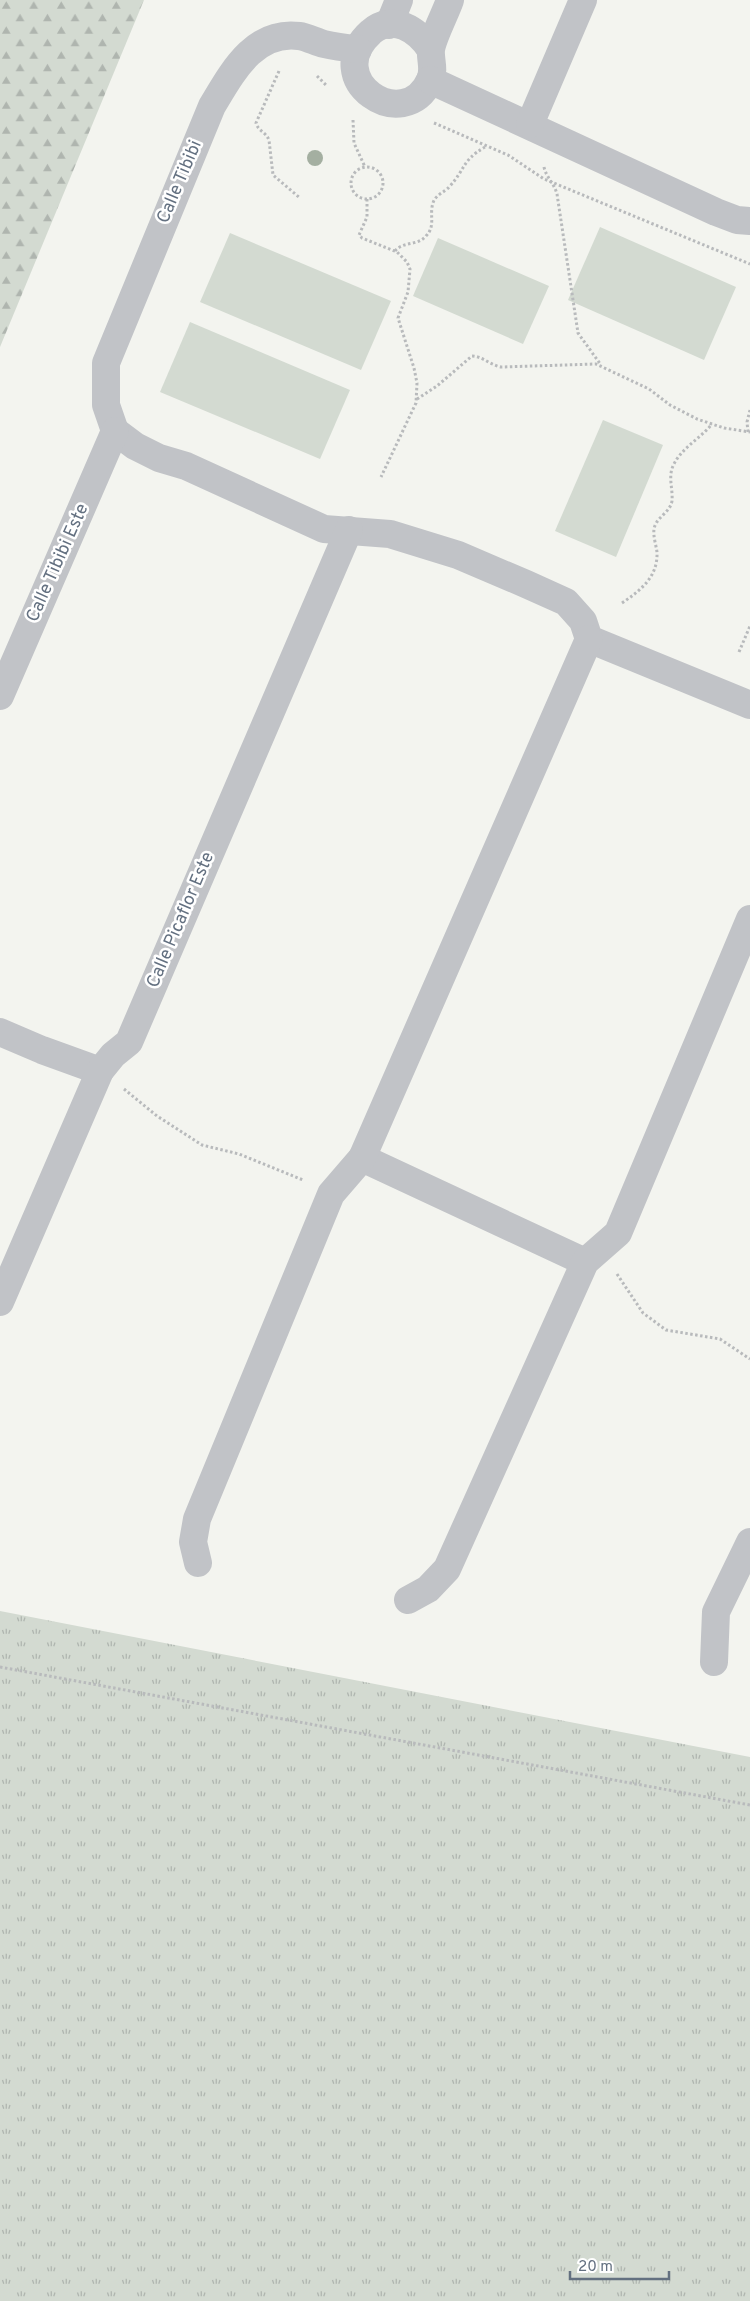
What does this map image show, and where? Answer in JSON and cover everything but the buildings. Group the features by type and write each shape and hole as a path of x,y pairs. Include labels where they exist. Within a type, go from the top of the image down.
{"street":[{"path":"431,50 450,0"},
{"path":"540,129 584,0"},
{"path":"394,12 407,26 422,35 431,50 433,70 430,80 416,97 405,102 383,102 372,97 361,87 355,73 355,56 362,41 394,12"},
{"name":"Calle Tibibi","path":"115,431 106,405 106,363 208,115 233,71 256,46 286,34 301,36 339,48 358,49"},
{"path":"430,80 540,129 716,212 737,220 750,221"},
{"path":"115,431 134,446 159,458 186,466 324,529 390,534 458,555 526,584 566,602 583,621 589,639 362,1158 332,1194 197,1519 193,1542 198,1563"},
{"name":"Calle Tibibi Este","path":"0,696 115,431"},
{"name":"Calle Picaflor Este","path":"0,1302 100,1071 113,1055 129,1042 349,530"},
{"path":"589,639 750,704"},
{"path":"408,1600 428,1589 447,1569 593,1255 618,1233 750,919"},
{"path":"0,1032 42,1050 100,1071"},
{"path":"362,1158 593,1255"},
{"path":"714,1662 716,1612 750,1542"}],"path":[{"path":"283,67 277,74 256,123 258,128 268,135 273,175 300,198"},
{"path":"308,72 322,79 330,92"},
{"path":"365,167 354,174 352,186 359,196 367,199 378,193 383,182 377,171 365,167 354,143 352,121 360,102 372,97"},
{"path":"348,118 357,124"},
{"path":"428,124 437,124 508,155 551,182 750,264"},
{"path":"540,129 546,175 557,194 578,332 602,366"},
{"path":"395,251 399,247 426,237 433,223 432,203 449,187 467,159 486,146"},
{"path":"367,199 367,217 359,235 362,238 395,251 407,262 410,269 408,292 398,318 414,368 417,399 381,477"},
{"path":"417,399 437,386 472,356 476,356 494,366 501,367 591,364 602,366 649,389 680,411 712,424 749,432 747,422 750,410"},
{"path":"622,603 641,589 654,573 657,551 653,531 656,523 671,504 671,472 678,457 712,424"},
{"path":"739,652 750,626"},
{"path":"100,1071 157,1116 202,1145 239,1154 332,1194"},
{"path":"593,1255 643,1313 666,1330 720,1339 750,1360"},
{"path":"0,1667 750,1805"}],"green space":[{"path":"0,0 144,0 0,347"},
{"path":"600,227 736,287 704,360 568,300"},
{"path":"230,233 391,301 361,370 200,302"},
{"path":"438,238 549,286 523,344 413,296"},
{"path":"190,322 350,390 320,459 160,392"},
{"path":"603,420 663,445 616,557 555,531"},
{"path":"0,1611 750,1757 750,2301 0,2301"}]}
